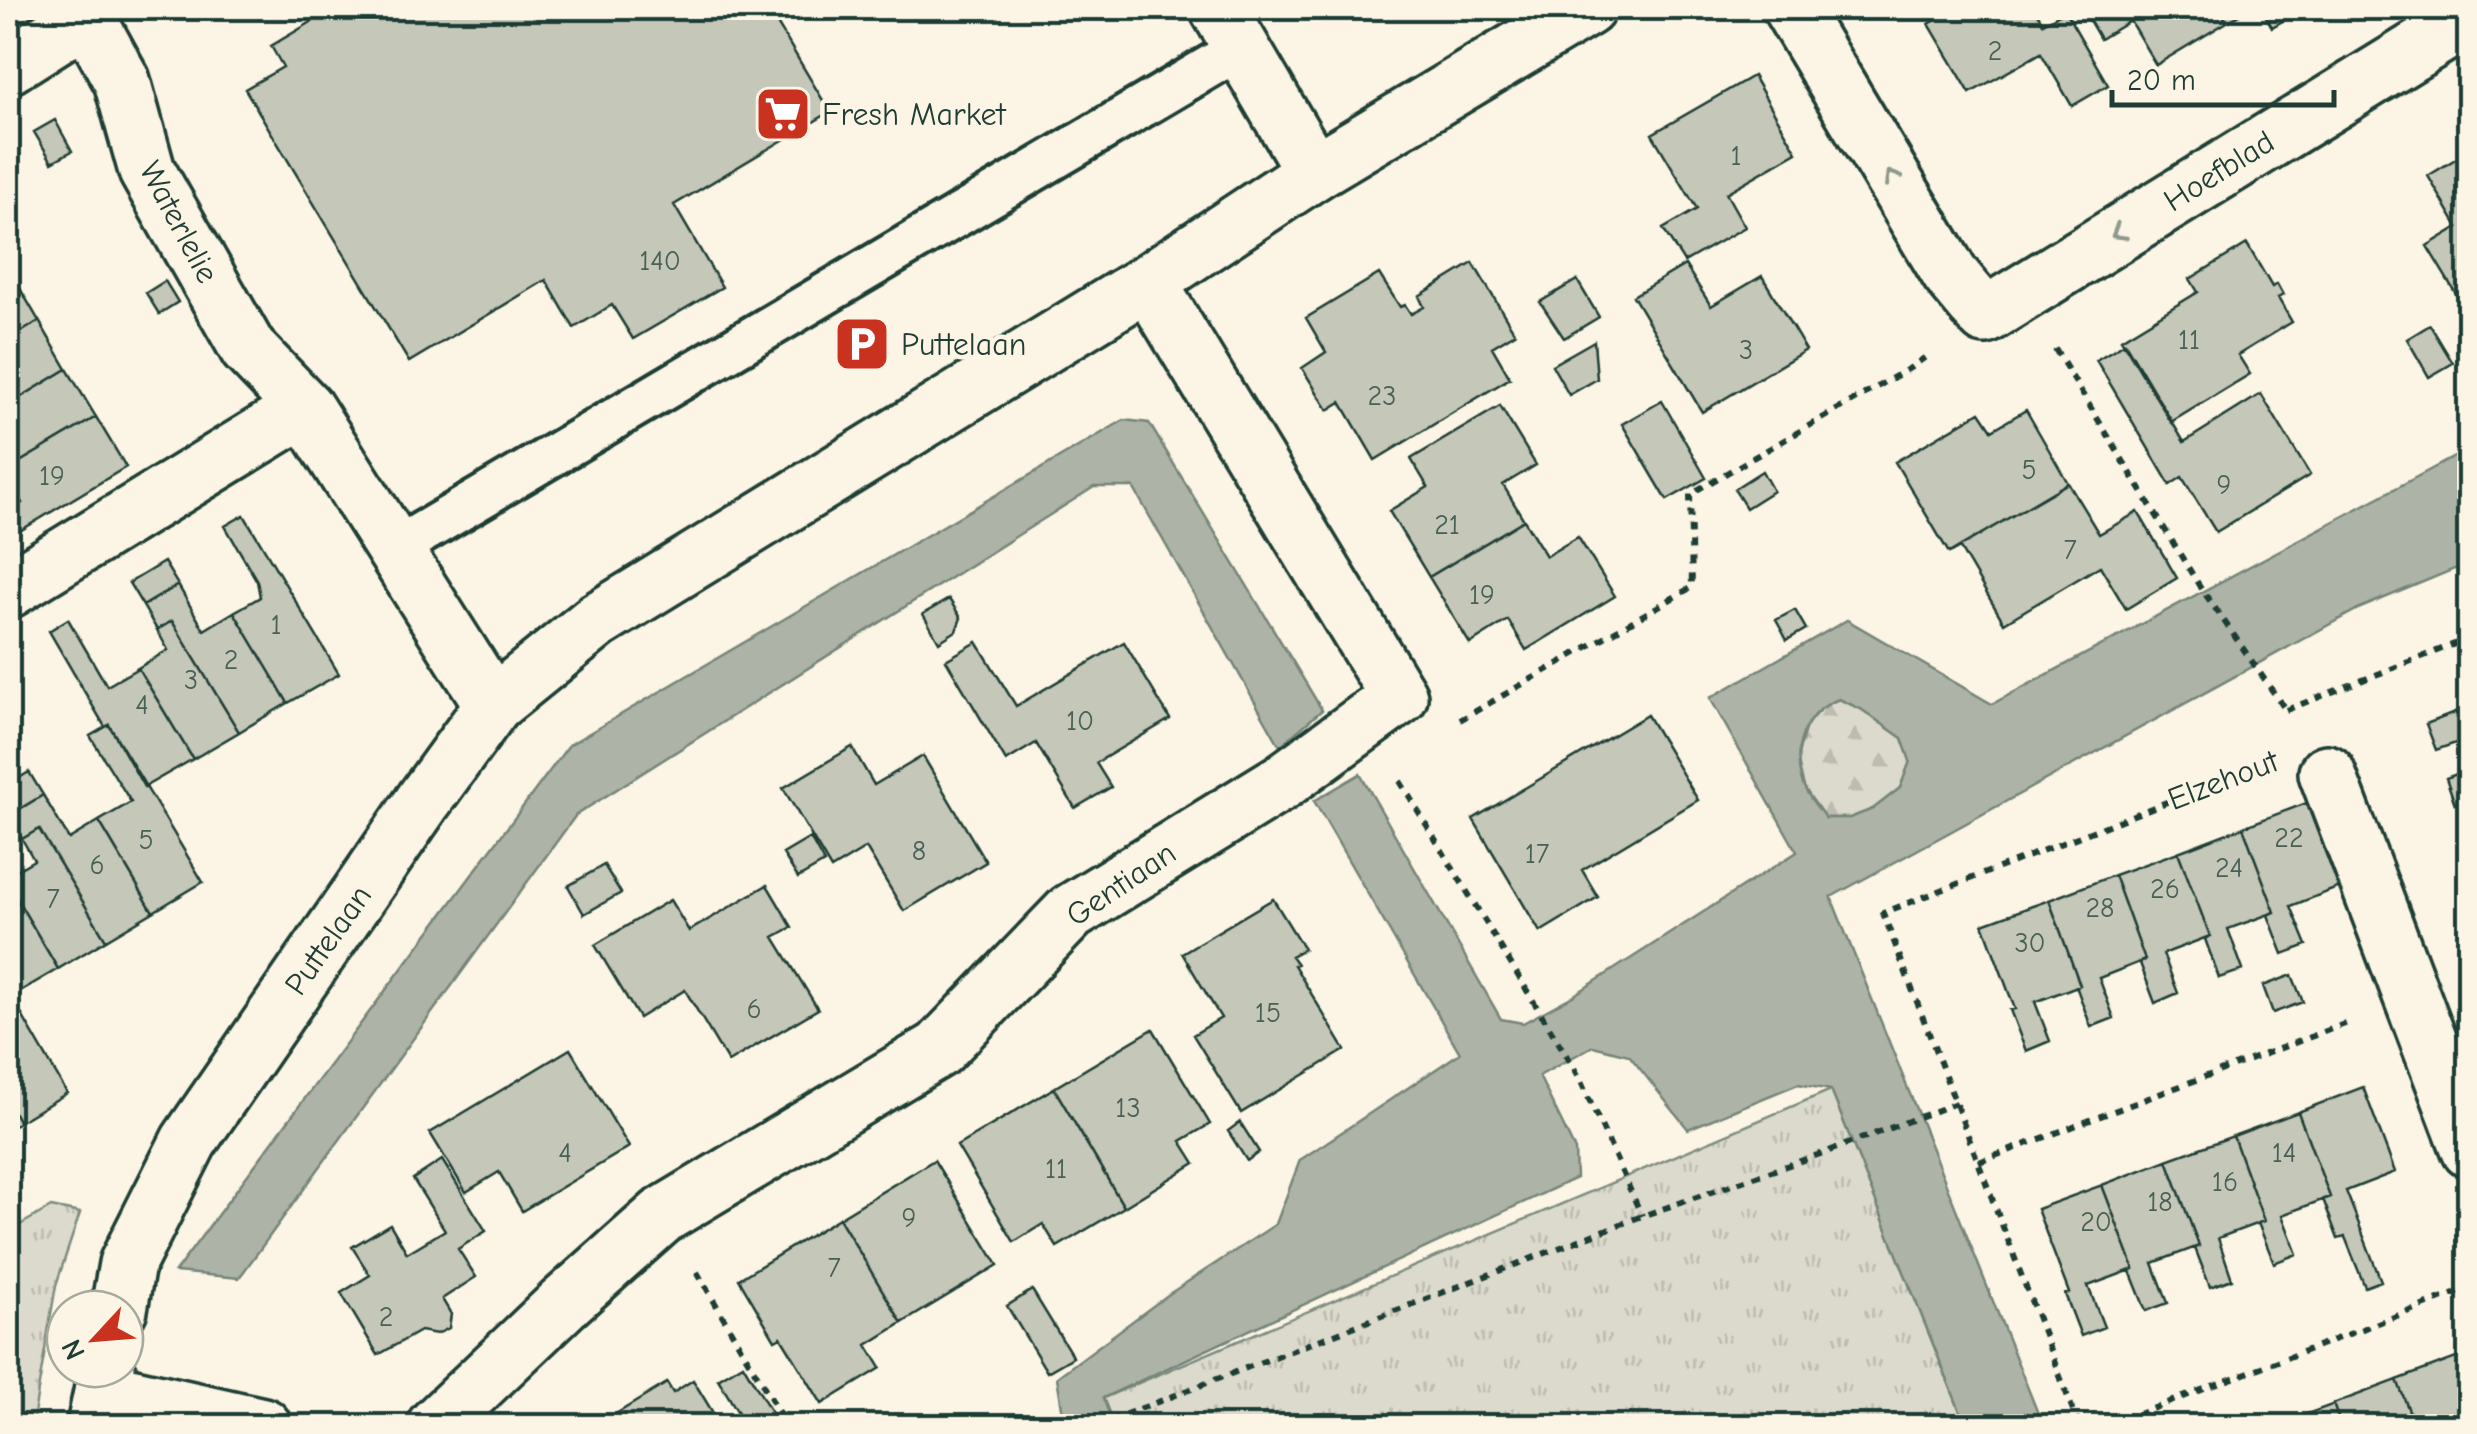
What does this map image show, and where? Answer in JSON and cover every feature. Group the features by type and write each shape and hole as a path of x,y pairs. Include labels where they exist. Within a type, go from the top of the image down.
{"street":[{"name":"Puttelaan","path":"123,1289 128,1264 189,1141 493,704 598,620 1148,282 1314,172 1588,8"},
{"path":"1791,8 1950,274 2002,305"},
{"name":"Waterlelie","path":"8,66 84,12 122,80 147,170 248,349 305,408 493,704"},
{"name":"Hoefblad","path":"2002,305 2470,18"},
{"path":"1230,28 1314,172"},
{"name":"Gentiaan","path":"435,1426 563,1304 664,1216 939,1049 1071,912 1282,782 1399,697 1148,282"},
{"path":"8,590 305,408"},
{"name":"Elzehout","path":"2318,760 2470,1150"},
{"path":"102,1395 263,1426"}],"lane":[{"path":"396,548 1230,28"}],"path":[{"path":"1456,723 1692,586 1690,494 1910,368 2002,305 2265,678 2318,760"},
{"path":"2285,709 2470,638"},
{"name":"Elzehout","path":"1956,1103 1883,913 2318,760"},
{"path":"1529,997 1577,1073 1642,1216"},
{"path":"1979,1162 2412,998"},
{"path":"1095,1426 1642,1216 1956,1103 2079,1426"},
{"path":"664,1216 787,1426"},
{"path":"2108,1426 2470,1288"}],"green space":[{"path":"1839,699 1861,709 1902,738 1911,761 1900,788 1873,809 1850,818 1825,818 1804,788 1797,758 1806,725 1823,705"},
{"path":"1831,1090 1966,1426 1114,1426 1103,1398"},
{"path":"51,1207 80,1213 55,1289 45,1289 45,1350 32,1426 8,1426 8,1232"}],"shaded area":[{"path":"1124,420 1149,423 1322,710 1280,746 1133,487 1094,487 576,815 239,1278 175,1272 569,745"},
{"path":"2469,449 2469,563 2358,609 1831,897 2043,1426 1966,1426 1831,1090 1798,1084 1688,1129 1629,1055 1593,1046 1539,1076 1575,1150 1576,1178 1103,1398 1114,1426 1065,1426 1057,1377 1169,1294 1276,1224 1300,1160 1460,1053 1314,801 1360,774 1501,1019 1523,1023 1571,997 1797,852 1710,698 1847,620 1992,704","holes":["1839,699 1861,709 1902,738 1910,761 1900,788 1873,809 1850,818 1825,818 1803,784 1798,758 1803,734 1816,713"]}],"building":[{"path":"335,8 768,8 830,112 674,205 722,287 633,339 612,305 574,328 546,280 409,362 245,89 283,67 271,46"},
{"path":"1938,8 2034,8 2043,23 2065,11 2108,85 2072,106 2041,53 1970,93 1929,24 1943,16"},
{"path":"2082,8 2219,8 2227,22 2156,65 2130,21 2100,39"},
{"path":"2219,8 2251,8 2227,22"},
{"path":"2261,8 2305,8 2272,27"},
{"path":"1753,76 1797,152 1726,193 1745,227 1684,262 1663,229 1697,209 1652,134"},
{"path":"55,120 72,151 52,162 34,132"},
{"path":"2470,150 2470,317 2427,246 2458,227 2428,176"},
{"path":"2247,244 2272,287 2277,284 2283,295 2278,298 2292,322 2238,355 2250,374 2171,422 2121,339 2198,292 2190,279"},
{"path":"1473,263 1515,333 1492,347 1510,378 1375,460 1341,402 1328,410 1302,368 1326,352 1306,318 1379,274 1400,307 1405,305 1411,314 1424,307 1419,296"},
{"path":"1685,265 1711,306 1762,276 1806,350 1702,412 1633,296"},
{"path":"11,273 39,321 8,340 8,275"},
{"path":"1577,280 1599,317 1564,338 1540,302"},
{"path":"165,281 178,302 159,314 146,293"},
{"path":"39,321 67,369 8,405 8,340"},
{"path":"2430,325 2453,363 2429,377 2407,339"},
{"path":"1594,341 1597,379 1569,395 1552,365"},
{"path":"2125,343 2184,442 2261,394 2310,475 2216,532 2182,477 2170,485 2096,360"},
{"path":"67,369 96,417 8,469 8,405"},
{"path":"1662,401 1706,478 1667,500 1622,424"},
{"path":"1500,406 1536,465 1503,485 1524,520 1429,577 1389,511 1428,487 1411,459"},
{"path":"2026,410 2068,483 1949,553 1895,462 1980,412 1992,430"},
{"path":"96,417 126,467 8,538 8,511 22,503 8,477 8,469"},
{"path":"1762,471 1773,491 1746,508 1734,489"},
{"path":"2068,483 2099,534 2138,512 2177,578 2126,609 2100,566 2004,623 1960,548 1949,553"},
{"path":"244,515 339,674 288,703 234,612 260,597 257,581 225,526"},
{"path":"1524,520 1546,556 1578,537 1615,596 1526,650 1508,620 1470,644 1429,577"},
{"path":"164,562 178,585 143,606 129,583"},
{"path":"178,585 204,630 234,612 288,703 239,732 172,621 157,630 143,606"},
{"path":"949,599 961,618 956,631 939,642 923,614"},
{"path":"1795,610 1806,629 1787,640 1776,620"},
{"path":"68,619 107,686 138,668 193,759 144,787 49,631"},
{"path":"172,621 239,732 193,759 138,668 168,650 157,630"},
{"path":"977,642 1016,706 1124,642 1170,719 1096,763 1111,787 1075,808 1036,743 1006,761 946,660"},
{"path":"2470,707 2470,738 2436,750 2426,724"},
{"path":"1647,715 1698,800 1582,870 1598,897 1540,932 1473,819"},
{"path":"109,725 203,882 153,912 99,821 131,802 90,736"},
{"path":"852,747 874,785 923,756 986,862 904,911 866,848 831,869 783,788"},
{"path":"2470,769 2470,798 2455,804 2446,778"},
{"path":"29,772 43,795 8,816 8,785"},
{"path":"43,795 69,839 99,821 153,912 106,940 39,829 22,839 8,816"},
{"path":"2309,802 2340,887 2291,906 2307,945 2283,954 2268,915 2275,912 2243,827"},
{"path":"2243,827 2275,912 2228,929 2243,970 2219,978 2205,939 2210,936 2178,852"},
{"path":"39,829 106,940 58,969 8,884 8,875 34,860 22,839"},
{"path":"810,838 824,863 798,878 783,854"},
{"path":"2178,852 2210,936 2163,954 2178,993 2155,1003 2140,963 2145,960 2114,875"},
{"path":"604,865 621,893 584,914 568,886"},
{"path":"2114,875 2145,960 2099,978 2114,1018 2091,1027 2049,900"},
{"path":"8,884 58,969 10,997 8,994"},
{"path":"767,885 792,927 774,937 818,1009 728,1062 685,990 639,1018 595,945 670,900 689,931"},
{"path":"1273,899 1304,949 1291,956 1297,964 1294,965 1345,1050 1241,1113 1193,1035 1221,1018 1182,953"},
{"path":"2049,900 2080,985 2035,1002 2050,1041 2026,1051 2010,1010 2015,1009 1983,924"},
{"path":"2292,975 2303,1002 2273,1013 2263,986"},
{"path":"8,994 67,1093 19,1122 8,1103"},
{"path":"1153,1029 1210,1124 1181,1141 1195,1163 1124,1207 1054,1088"},
{"path":"570,1049 629,1147 522,1211 499,1172 466,1192 430,1133"},
{"path":"2363,1087 2395,1172 2346,1191 2381,1281 2365,1287 2345,1237 2338,1239 2323,1199 2330,1197 2298,1112"},
{"path":"1054,1088 1124,1207 1057,1247 1043,1224 1014,1242 957,1146"},
{"path":"8,1103 19,1122 8,1129"},
{"path":"2298,1112 2330,1197 2282,1215 2297,1254 2274,1263 2258,1223 2264,1221 2233,1136"},
{"path":"1240,1122 1259,1152 1247,1161 1228,1131"},
{"path":"2233,1136 2264,1221 2218,1238 2232,1279 2210,1287 2167,1160"},
{"path":"442,1160 486,1231 458,1249 476,1277 442,1299 451,1314 449,1328 437,1334 420,1331 378,1355 341,1293 370,1275 352,1247 390,1224 407,1253 445,1230 413,1179"},
{"path":"934,1160 998,1265 902,1323 839,1218"},
{"path":"2167,1160 2199,1246 2153,1263 2168,1303 2146,1311 2102,1185"},
{"path":"2102,1185 2134,1269 2088,1286 2104,1327 2081,1336 2037,1209"},
{"path":"839,1218 902,1323 867,1345 881,1368 822,1404 781,1337 775,1340 739,1279"},
{"path":"1032,1290 1073,1357 1047,1372 1007,1306"},
{"path":"2464,1355 2470,1371 2470,1426 2415,1426 2397,1380"},
{"path":"743,1364 777,1422 769,1426 746,1426 718,1379"},
{"path":"693,1380 721,1426 596,1426 667,1383 673,1393"},
{"path":"2397,1380 2415,1426 2341,1426 2333,1404"},
{"path":"2332,1405 2341,1426 2274,1426"}],"place":[{"name":"Fresh Market","path":"783,114"},
{"name":"Puttelaan","path":"862,344"}]}
